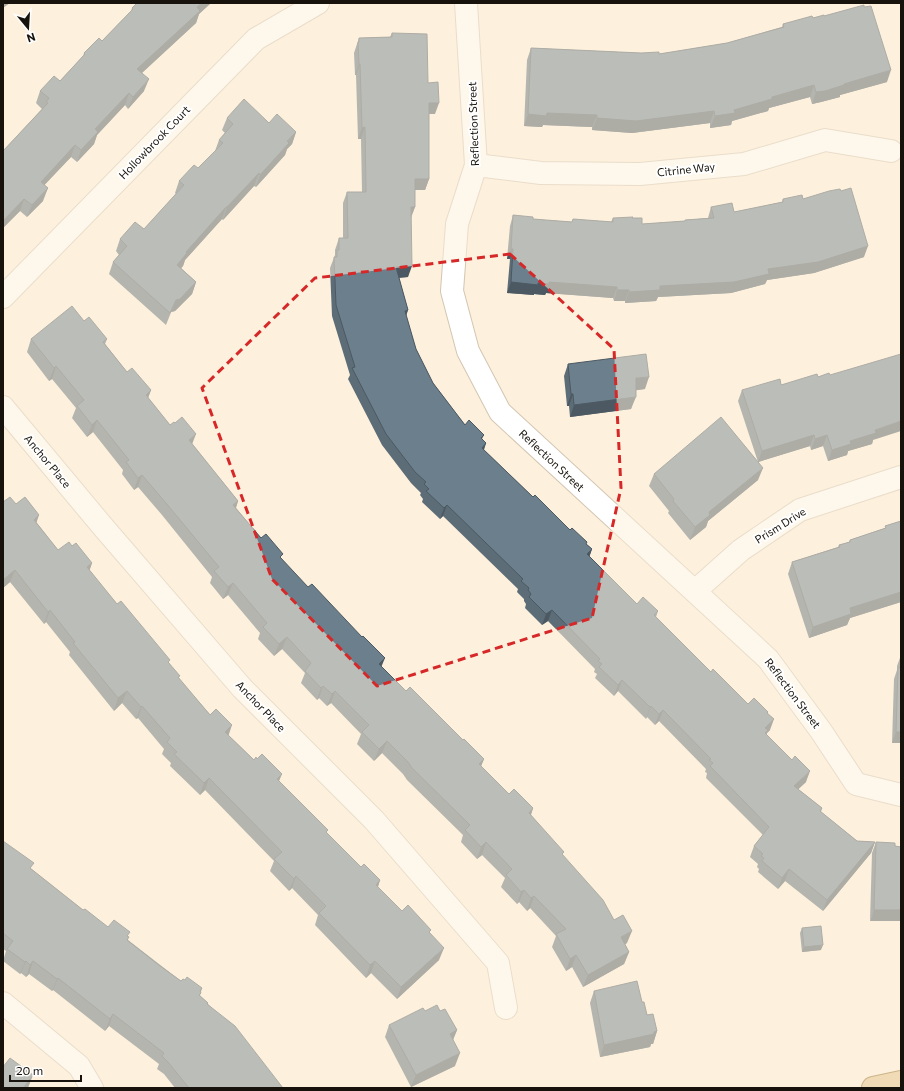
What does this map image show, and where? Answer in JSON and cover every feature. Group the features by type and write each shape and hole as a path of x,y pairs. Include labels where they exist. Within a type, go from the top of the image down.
{"main road":[{"path":"873,1088 901,1082"}],"street":[{"name":"Hollowbrook Court","path":"3,297 256,39 318,3"},
{"name":"Reflection Street","path":"466,3 476,165 457,224 452,291 468,351 500,412 768,659 821,731 856,784 901,794"},
{"name":"Citrine Way","path":"476,165 541,173 640,174 744,164 825,140 891,151"},
{"name":"Anchor Place","path":"3,407 104,528 242,688 374,820 498,963 506,1008"},
{"name":"Prism Drive","path":"695,591 741,550 800,510 901,477"},
{"path":"3,1003 79,1066 92,1088"}],"highlighted area":[{"path":"510,254 614,349 621,488 592,618 377,686 272,579 202,388 315,278"}],"building":[{"path":"137,3 202,3 197,7 200,11 137,69 149,79 133,97 129,93 95,129 98,132 81,150 75,145 41,182 48,188 32,205 24,199 3,221 3,151 48,103 46,102 49,98 40,91 54,76 60,81 85,54 84,53 99,38 102,41"},
{"path":"864,5 864,7 871,6 891,70 825,91 816,92 814,85 734,110 735,113 715,116 714,111 636,121 597,118 597,115 547,113 546,116 528,114 531,48 641,53 659,52 659,54 727,43 784,27 783,24 812,16 813,18 824,16"},
{"path":"392,33 427,34 428,83 438,82 439,103 429,103 429,179 415,179 415,207 411,207 412,266 396,267 408,310 405,311 416,349 433,383 465,425 469,420 484,435 481,438 486,443 482,448 533,497 535,495 570,530 572,528 587,542 586,544 592,549 587,554 637,604 643,597 658,611 654,615 711,672 713,669 748,704 754,698 768,712 767,713 774,719 765,728 768,730 765,733 792,760 795,756 810,771 794,786 822,808 820,811 857,841 875,842 827,900 789,869 782,878 762,861 764,858 761,856 763,854 754,846 769,827 710,766 713,763 709,760 711,759 663,710 659,714 622,680 618,685 599,667 602,664 598,661 600,659 552,610 546,614 529,597 531,594 528,590 529,588 521,581 523,579 447,505 444,508 426,491 429,489 424,484 426,482 415,472 386,434 352,368 355,367 336,305 334,257 337,257 337,250 339,250 339,238 348,238 347,192 366,192 365,127 362,128 358,42 359,38 392,37"},
{"path":"244,99 269,123 277,114 296,132 287,141 289,143 260,175 259,173 226,207 186,252 187,253 177,265 196,282 180,299 176,300 170,313 113,262 127,246 120,239 135,222 144,229 184,185 179,181 194,165 198,168 223,143 219,140 233,124 227,118"},
{"path":"851,188 868,246 818,262 768,269 769,274 734,282 660,286 660,290 629,292 629,290 617,290 617,287 549,282 549,284 538,283 538,285 511,282 513,215 533,217 533,219 572,222 573,219 613,222 613,218 633,217 632,218 642,218 642,224 685,221 714,218 711,207 732,203 734,212 783,202 783,199 802,195 803,199 829,191 840,189 841,191"},
{"path":"72,306 84,321 89,317 107,339 103,342 127,372 132,368 151,390 146,395 170,425 182,417 196,434 189,440 238,501 233,505 261,538 266,534 283,554 280,557 308,587 312,584 362,637 363,636 385,658 379,664 406,691 410,687 484,759 479,764 509,794 514,789 533,808 529,813 564,852 562,854 603,900 614,920 623,915 632,931 621,937 629,952 588,975 576,955 570,959 556,934 566,929 534,896 531,898 524,890 521,892 506,875 512,869 486,842 481,847 465,830 470,825 387,741 379,749 362,732 369,725 335,691 332,694 323,686 321,688 305,671 311,663 287,637 279,644 263,627 267,623 233,583 228,587 214,571 219,567 142,475 138,478 126,462 129,460 97,420 92,425 77,406 84,400 56,366 54,368 31,339"},
{"path":"646,354 649,377 636,378 636,397 574,405 573,394 571,394 568,364"},
{"path":"901,354 901,421 875,430 876,433 850,441 851,444 832,450 827,435 815,439 814,435 762,451 742,390 780,379 781,385 817,374 818,377 829,373 830,375"},
{"path":"721,417 763,468 709,512 710,515 695,527 673,501 674,499 654,474"},
{"path":"10,497 16,504 25,497 39,515 34,520 58,550 69,542 72,546 76,543 92,563 87,567 117,604 121,601 170,660 168,662 180,676 178,677 210,715 216,709 232,725 225,732 254,760 262,754 282,774 277,779 328,830 326,832 361,867 364,864 380,880 376,885 402,911 408,905 431,930 429,932 444,948 401,987 375,961 370,965 319,913 326,906 296,876 294,879 274,859 282,852 209,778 204,783 174,754 177,752 167,742 170,738 142,706 141,707 127,691 118,698 73,643 75,642 50,610 48,612 15,570 3,580 3,502"},
{"path":"901,521 901,592 850,608 851,614 813,627 792,562 840,547 839,545 850,542 850,540 886,528 885,526"},
{"path":"901,667 901,732 896,732 898,668"},
{"path":"3,841 34,863 30,868 83,910 85,909 108,927 114,920 130,932 127,936 129,937 127,940 160,966 181,981 183,979 185,980 187,977 202,988 199,995 208,1003 207,1004 235,1026 283,1088 189,1088 162,1056 164,1053 113,1014 110,1019 58,978 57,979 33,961 30,965 7,949 13,941 3,933"},
{"path":"876,842 895,843 895,846 901,847 901,910 874,910"},
{"path":"821,926 823,945 804,947 802,928"},
{"path":"637,981 647,1015 653,1014 657,1031 654,1032 654,1034 604,1045 594,991"},
{"path":"437,1005 440,1011 445,1009 457,1030 450,1034 460,1053 416,1075 389,1025 423,1008 425,1011"},
{"path":"10,1058 33,1075 23,1088 3,1088 3,1067"}]}
